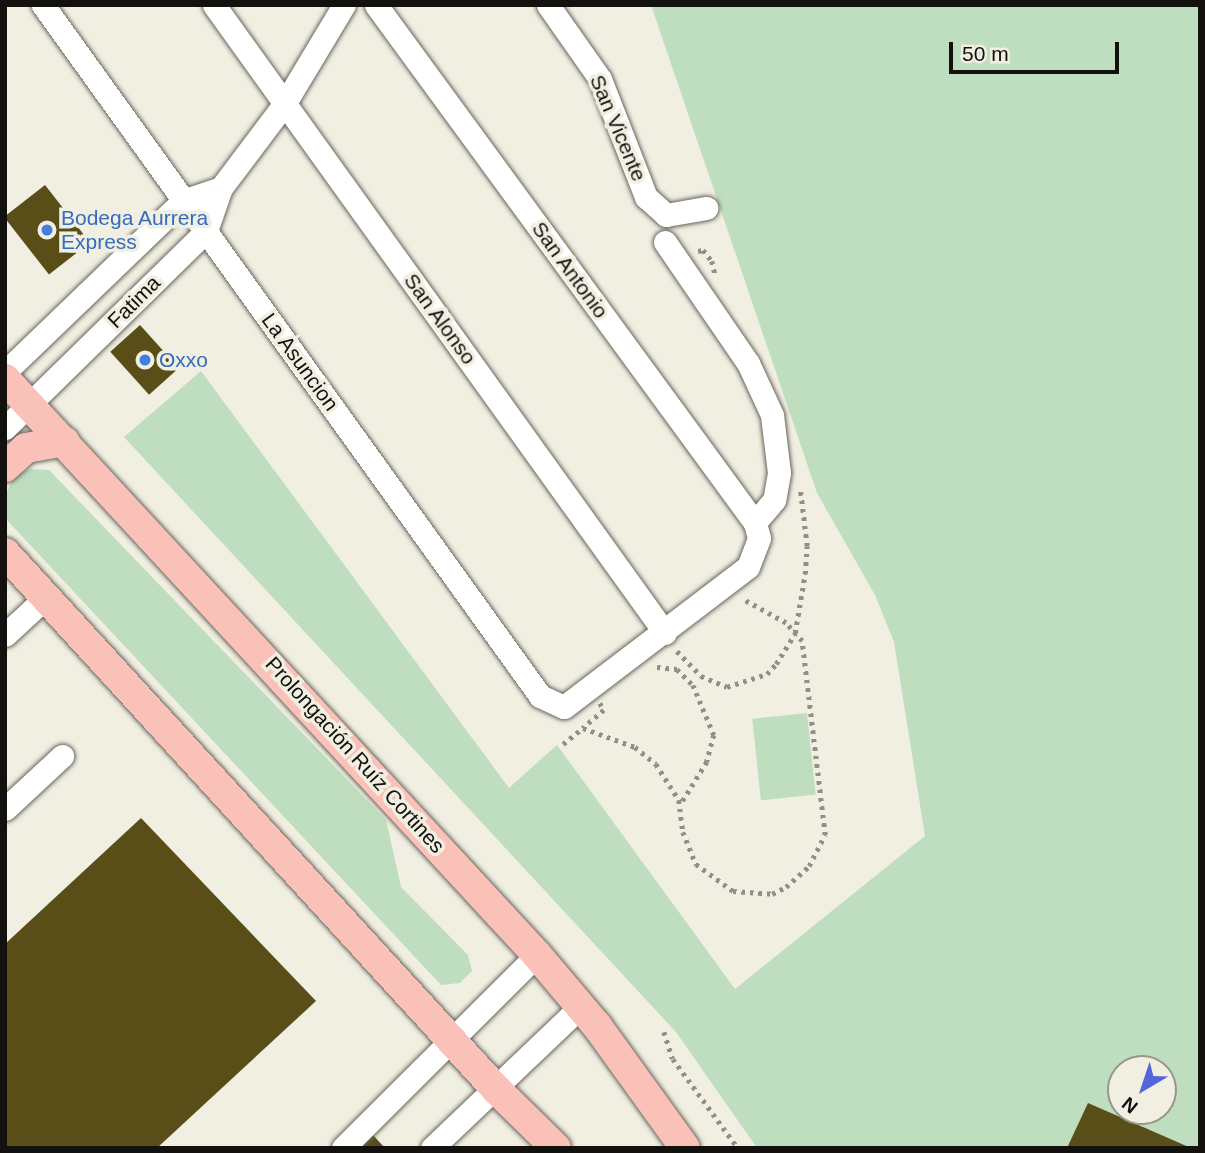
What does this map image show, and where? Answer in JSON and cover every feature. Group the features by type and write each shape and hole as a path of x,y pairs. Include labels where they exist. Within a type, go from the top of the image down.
{"main road":[{"name":"Prolongación Ruíz Cortines","path":"5,379 537,955 581,1006 685,1148"},
{"path":"5,467 26,448 64,441"},
{"path":"5,553 496,1089 556,1148"}],"street":[{"name":"La Asuncion","path":"43,5 540,696 564,707 591,691"},
{"name":"San Alonso","path":"214,5 665,633"},
{"name":"Fatima","path":"5,428 206,231 221,188 285,103 344,5"},
{"name":"San Antonio","path":"376,5 757,531"},
{"name":"San Vicente","path":"548,5 600,79 646,197 666,215 706,208"},
{"name":"Fatima","path":"5,372 183,201 221,188"},
{"path":"591,691 748,566 757,531 774,500 779,473 772,415 748,363 665,242"},
{"path":"112,270 140,298"},
{"path":"5,635 46,597"},
{"path":"5,809 62,756"},
{"path":"343,1148 537,955"},
{"path":"432,1148 581,1006"}],"path":[{"path":"583,728 646,755 681,804 683,832 696,864 733,891 772,894 786,887 809,866 825,835 802,642 786,623 744,600"},
{"path":"659,666 677,669 693,685 713,735 708,762 681,804"},
{"path":"563,744 604,710 591,691"},
{"path":"664,1032 673,1059 737,1148"}],"green space":[{"path":"651,5 1200,5 1200,1148 757,1148 676,1032 124,437 201,371 509,788 557,745 735,989 925,836 894,642 875,595 817,493"},
{"path":"29,469 49,470 386,820 401,887 468,955 472,971 460,983 441,985 5,518 5,495 14,477"},
{"path":"807,713 816,795 761,800 752,719"}],"building":[{"name":"Bodega Aurrera Express","path":"45,185 90,243 49,275 5,218"},
{"name":"Oxxo","path":"140,325 179,368 149,395 110,352"},
{"path":"141,818 316,1001 157,1148 5,1148 5,944"},
{"path":"1088,1103 1107,1111 1107,1125 1138,1125 1191,1148 1067,1148"},
{"path":"371,1133 385,1148 354,1148"}],"place":[{"name":"Bodega Aurrera Express","path":"47,230"},
{"name":"Oxxo","path":"145,360"}]}
